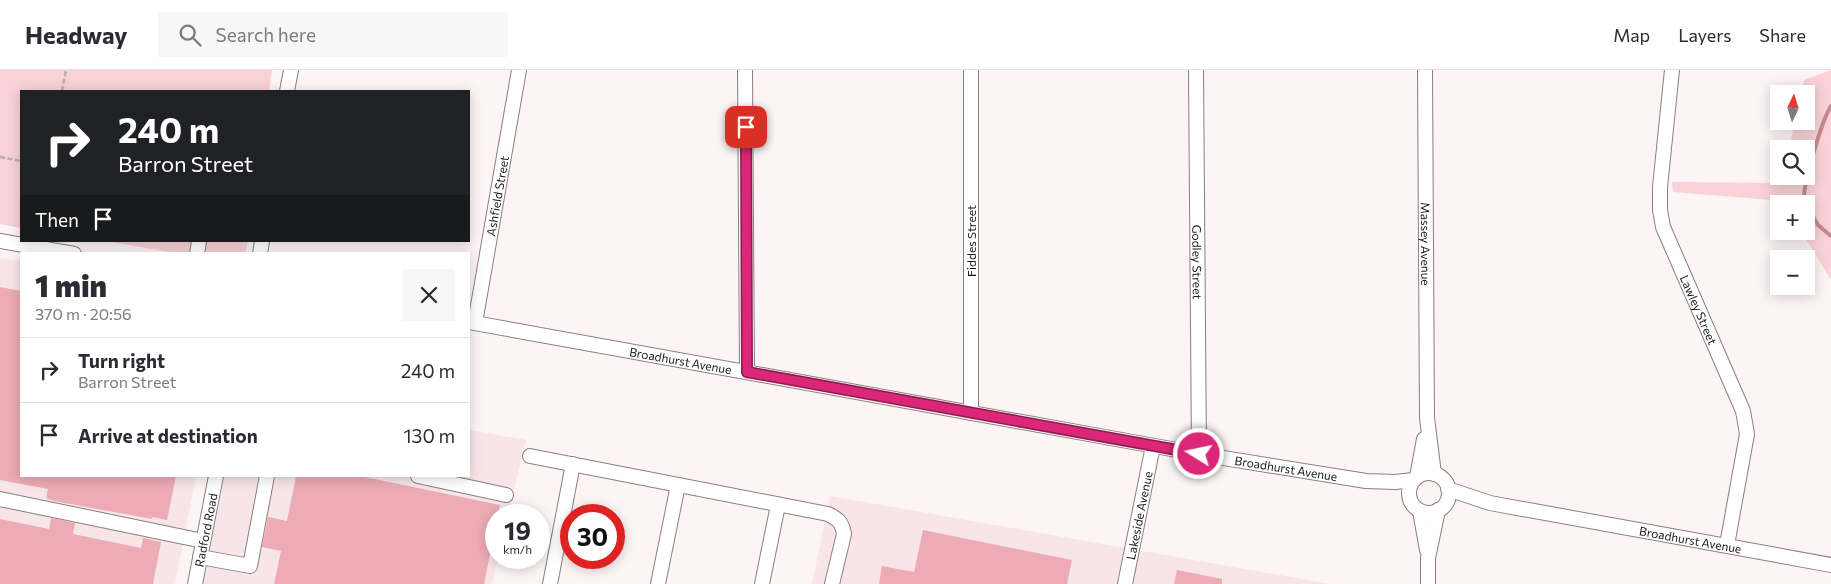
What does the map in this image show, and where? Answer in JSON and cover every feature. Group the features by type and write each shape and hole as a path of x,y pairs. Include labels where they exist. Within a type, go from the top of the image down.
{"street":[{"path":"287,90 291,70"},
{"name":"Ashfield Street","path":"472,322 518,70"},
{"path":"745,70 747,372"},
{"name":"Fiddes Street","path":"971,70 971,413"},
{"name":"Godley Street","path":"1196,70 1199,454"},
{"name":"Massey Avenue","path":"1425,70 1427,418 1434,474"},
{"name":"Lawley Street","path":"1672,70 1660,187 1660,210 1663,226 1743,412 1747,434 1727,545"},
{"path":"0,241 63,252"},
{"name":"Broadhurst Avenue","path":"472,322 1199,454 1366,481 1395,482 1416,479"},
{"name":"Massey Avenue","path":"1416,479 1427,418"},
{"name":"Lakeside Avenue","path":"1125,584 1153,446"},
{"path":"530,456 828,514 838,520 843,526 844,534 832,584"},
{"path":"550,584 573,464"},
{"path":"1428,558 1441,508 1447,500 1448,489 1443,480 1434,474 1422,474 1416,479 1409,491 1416,507 1428,558 1428,584"},
{"name":"Radford Road","path":"195,584 216,477"},
{"path":"200,557 250,566 267,477"},
{"path":"423,477 506,494"},
{"name":"Broadhurst Avenue","path":"1366,481 1403,494 1416,507"},
{"path":"658,584 678,485"},
{"name":"Broadhurst Avenue","path":"1448,489 1490,503"},
{"path":"0,499 203,541"},
{"name":"Broadhurst Avenue","path":"1441,508 1459,502 1490,503 1831,565"},
{"path":"762,584 778,505"},
{"path":"1416,507 1432,513 1441,508"}],"path":[{"path":"62,90 66,70"},
{"path":"0,157 20,161"}],"shaded area":[{"path":"0,70 272,70 269,90 20,90 20,228 0,224"},
{"path":"1831,70 1831,280 1815,254 1815,250 1813,250 1807,240 1815,240 1815,195 1770,195 1770,200 1673,192 1672,182 1815,185 1815,140 1791,140 1793,130 1815,130 1815,85 1803,85 1804,80"},
{"path":"111,242 248,242 245,252 169,252"},
{"path":"0,258 20,261 20,477 196,477 175,584 0,584"},
{"path":"470,430 526,440 511,504 485,504 485,569 495,569 492,584 203,584 225,477 470,477"},
{"path":"830,496 1331,584 812,584"}],"building":[{"path":"0,287 20,291 20,477 176,477 167,520 152,517 152,519 54,501 46,498 48,489 0,480"},
{"path":"296,477 365,477 495,504 485,504 485,569 487,569 484,584 274,584 281,551 262,547 268,517 287,521"},
{"path":"51,518 75,523 73,534 141,548 143,538 161,542 153,584 0,584 0,519 49,529"},
{"path":"923,530 1072,560 1067,584 879,584 882,566 914,572"},
{"path":"1177,570 1222,579 1222,584 1174,584"}],"waterway":[{"path":"1804,195 1808,171 1831,106"},
{"path":"1815,220 1831,236"}],"route":[{"path":"746,127 747,372 1199,454"}]}
